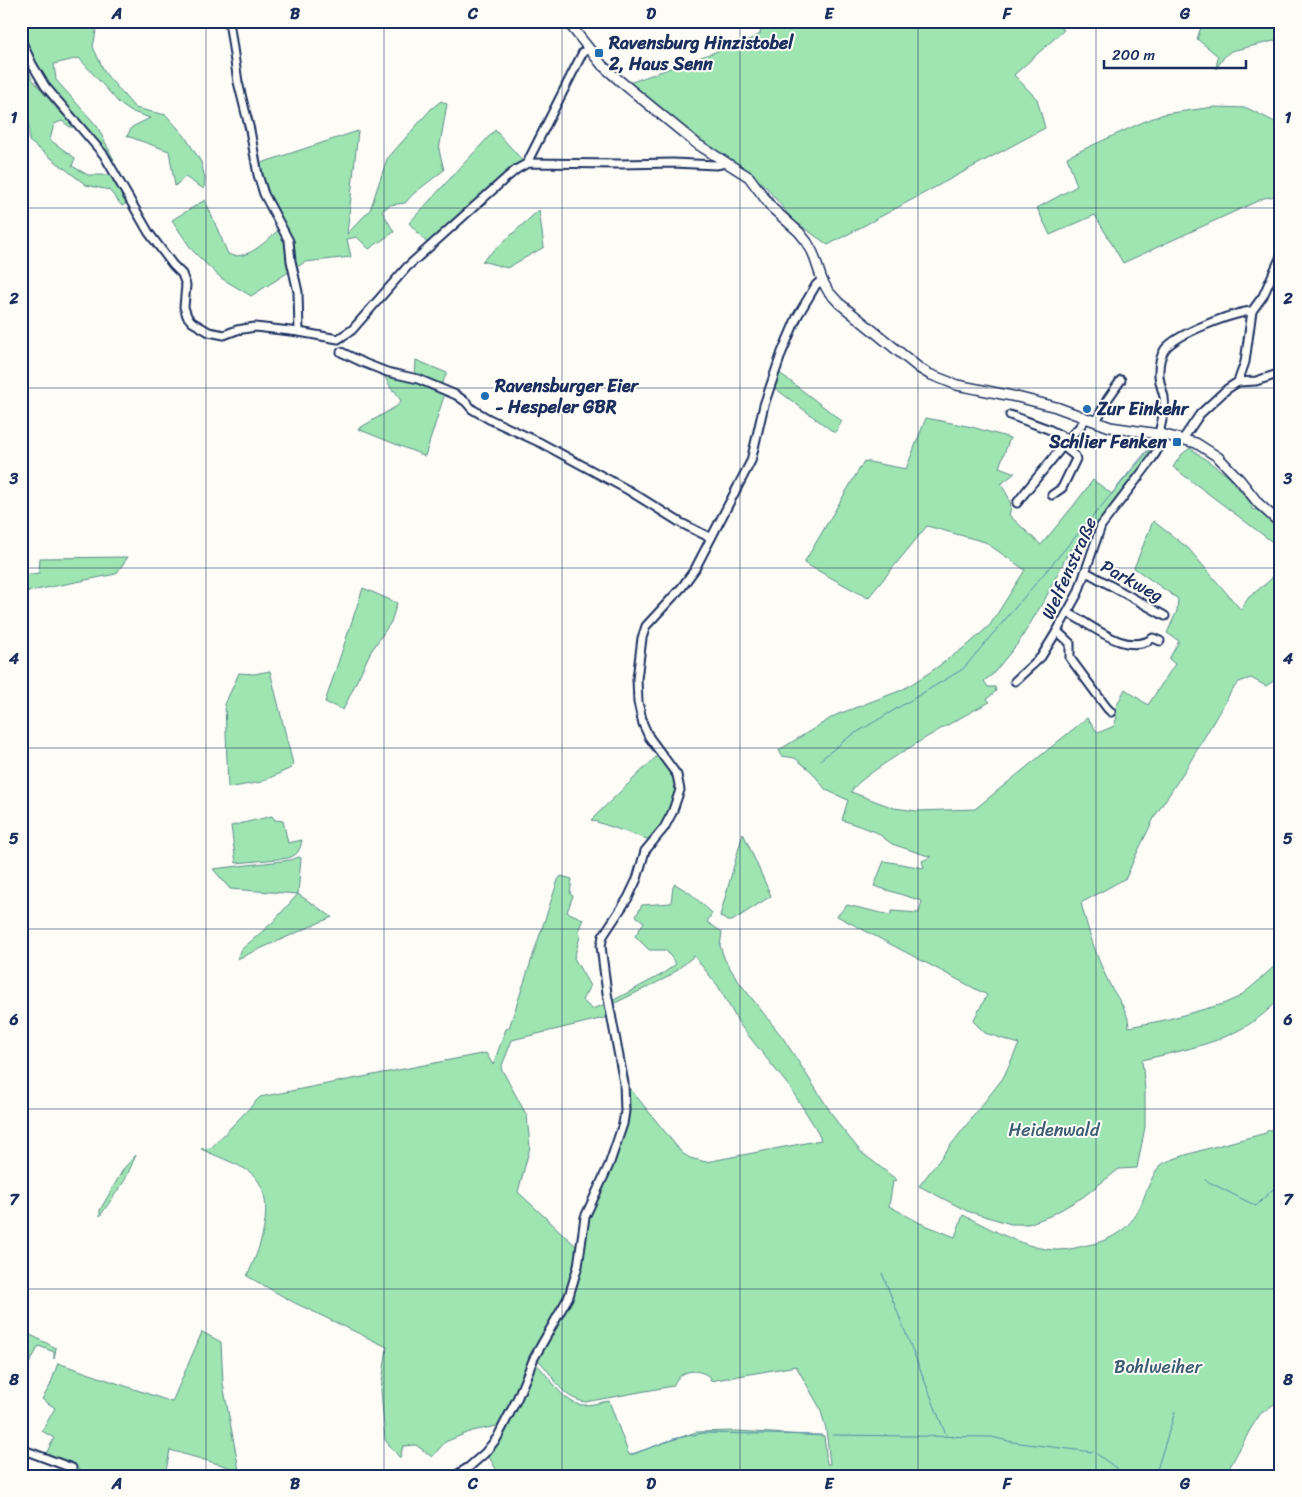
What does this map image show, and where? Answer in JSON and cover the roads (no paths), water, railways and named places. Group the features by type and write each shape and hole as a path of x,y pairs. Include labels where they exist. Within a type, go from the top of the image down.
{"main road":[{"path":"567,21 588,50 602,64 685,135 749,177 776,212 799,232 813,253 822,280 828,291 839,303 919,368 940,379 1017,396 1056,407 1110,427 1162,435 1196,443 1218,457 1240,480 1260,506 1281,524"}],"street":[{"path":"229,21 238,82 250,130 258,175 264,194 289,241 291,261 298,292 300,316 298,332"},
{"path":"21,40 45,86 104,155 149,233 182,274 186,285 184,307 187,316 192,322 209,332 224,335 237,330 255,327 338,339 345,336 407,266 506,178 517,169 528,164 673,163 716,165 726,163"},
{"path":"528,164 559,98 584,52 588,50"},
{"path":"1238,382 1245,362 1252,311 1264,296 1281,256"},
{"path":"456,1476 485,1453 497,1438 517,1399 534,1358 569,1296 575,1280 585,1217 609,1165 623,1124 625,1111 624,1082 607,993 601,946 603,936 628,898 637,879 645,851 664,828 672,814 680,790 677,775 649,737 643,724 638,702 637,679 642,638 646,626 682,587 695,569 711,538 750,460 764,405 782,352 797,317 816,285 822,280"},
{"name":"Welfenstraße","path":"1111,712 1070,658 1070,643 1057,631 1078,593 1101,526 1160,446 1164,398 1158,370 1164,351 1169,345 1198,329 1242,312 1252,311"},
{"path":"341,352 387,372 418,379 456,395 472,409 489,419 541,443 628,490 681,523 711,538"},
{"path":"1183,439 1200,414 1227,389 1238,382 1256,381 1281,373"},
{"path":"1096,422 1106,400 1121,380"},
{"path":"1010,415 1048,429 1068,439"},
{"path":"1016,503 1086,418"},
{"path":"1052,495 1062,488 1076,459 1064,447"},
{"name":"Parkweg","path":"1086,573 1164,616"},
{"path":"1068,613 1118,641 1144,644 1153,638 1160,641"},
{"path":"1015,681 1041,657 1057,631"},
{"path":"21,1448 72,1468"}],"waterway":[{"path":"820,760 849,737 963,669 1153,443"},
{"path":"1205,1180 1256,1206 1281,1181"},
{"path":"882,1273 946,1435"},
{"path":"1155,1476 1175,1412"},
{"path":"631,1455 673,1439 703,1433 821,1435"},
{"path":"832,1435 992,1437 1012,1442 1093,1452"},
{"path":"1097,1454 1127,1476"}],"place":[{"name":"Ravensburg Hinzistobel 2, Haus Senn","path":"599,53"},
{"name":"Ravensburger Eier - Hespeler GBR","path":"485,396"},
{"name":"Zur Einkehr","path":"1087,409"},
{"name":"Schlier Fenken","path":"1177,442"}],"park label":[{"name":"Heidenwald","path":"1054,1130"},
{"name":"Bohlweiher","path":"1158,1367"}]}
